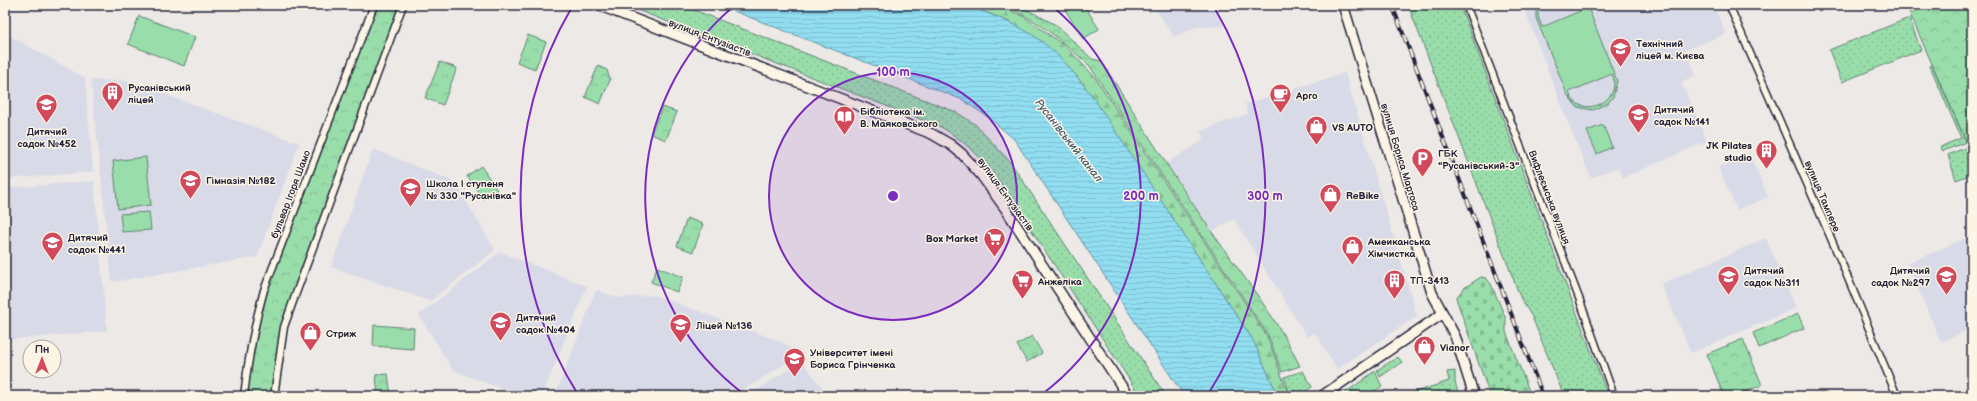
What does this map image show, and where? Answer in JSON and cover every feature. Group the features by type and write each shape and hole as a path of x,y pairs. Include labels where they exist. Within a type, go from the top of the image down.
{"street":[{"name":"бульвар Ігоря Шамо","path":"244,396 248,360 255,323 264,290 374,5"},
{"path":"274,396 284,332 295,296 403,5"},
{"name":"вулиця Ентузіастів","path":"598,5 932,134 951,145 981,175 1000,201 1128,396"},
{"name":"вулиця Бориса Мартоса","path":"1343,5 1432,293 1455,336 1474,396"},
{"name":"Вифлеємська вулиця","path":"1466,5 1579,298 1614,396"},
{"name":"вулиця Тампере","path":"1729,5 1897,396"},
{"path":"1322,396 1442,314"}],"shaded area":[{"path":"1153,5 1215,5 1224,26 1196,27 1174,37"},
{"name":"Технічний ліцей м. Києва","path":"1523,5 1713,5 1726,34 1686,50 1696,75 1681,82 1707,141 1623,178 1618,167 1591,178 1570,128"},
{"name":"Дитячий садок №452","path":"5,33 85,78 93,172 5,179"},
{"path":"1345,73 1417,316 1337,369 1315,333 1307,337 1234,219 1211,232 1167,163 1204,140 1200,131 1248,114 1245,104"},
{"name":"Гімназія №182","path":"91,80 128,81 299,143 257,257 112,282"},
{"name":"Школа І ступеня № 330 \"Русанівка\"","path":"373,149 455,182 495,250 430,301 331,267"},
{"path":"1749,153 1768,197 1737,210 1718,167"},
{"name":"Дитячий садок №441","path":"94,181 107,331 5,340 5,188"},
{"name":"Дитячий садок №297","path":"1968,237 1972,247 1972,328 1941,342 1907,264"},
{"name":"Дитячий садок №311","path":"1766,238 1796,308 1691,353 1661,284"},
{"name":"Дитячий садок №404","path":"500,252 587,286 542,396 520,396 453,370 419,315"},
{"name":"Ліцей №136","path":"596,290 619,298 654,295 782,342 790,347 796,357 734,396 555,396"},
{"name":"Університет імені Бориса Грінченка","path":"802,361 829,396 747,396"}],"green space":[{"path":"374,5 403,5 284,327 274,396 244,396 255,323"},
{"path":"624,5 681,5 956,112 976,125 1011,163 1166,396 1140,396 998,179 979,157 950,132 941,127"},
{"path":"968,5 997,5 1023,16 1065,46 1094,76 1267,336 1289,396 1278,396 1251,337 1096,103 1075,74 1041,41 1012,23"},
{"path":"1004,5 1018,5 1056,25 1092,59 1101,61 1169,168 1223,248 1259,297 1281,331 1300,366 1282,372 1268,335 1089,65 1059,39 1029,18"},
{"path":"1076,5 1084,5 1099,29 1083,39 1066,11"},
{"path":"1408,5 1460,5 1608,396 1564,396 1532,317 1521,299"},
{"path":"1536,5 1539,5 1538,16 1542,27 1585,9 1584,5 1587,5 1617,81 1613,97 1608,103 1593,110 1577,107 1567,94 1536,18","holes":["1612,74 1614,84 1612,93 1606,100 1598,105 1590,107 1581,106 1574,101 1569,92"]},
{"path":"1906,5 1972,5 1972,141 1967,143"},
{"path":"139,16 195,37 184,66 128,44"},
{"path":"1909,18 1921,50 1842,82 1829,50"},
{"path":"528,35 546,42 535,69 517,62"},
{"path":"440,62 457,68 443,105 425,98"},
{"path":"1932,65 1966,142 1943,151 1940,147 1961,138 1930,66"},
{"path":"598,66 607,70 610,80 600,104 585,97"},
{"path":"662,107 677,112 666,140 651,134"},
{"path":"1603,125 1612,147 1597,154 1587,131"},
{"path":"1972,145 1972,174 1956,180 1948,155"},
{"path":"146,157 151,205 118,209 113,161"},
{"path":"481,166 497,190 483,199 467,176"},
{"path":"149,212 151,230 122,232 120,214"},
{"path":"687,218 703,224 693,252 677,246"},
{"path":"657,267 683,277 677,292 651,282"},
{"path":"1481,277 1486,278 1491,284 1506,319 1506,332 1531,396 1490,396 1456,298 1464,288"},
{"path":"1798,314 1804,328 1759,348 1753,333"},
{"path":"374,325 414,328 413,349 373,346"},
{"path":"1032,336 1042,353 1027,362 1017,345"},
{"path":"1743,339 1762,385 1735,396 1724,396 1707,354"},
{"path":"1398,357 1402,362 1380,377 1377,370"},
{"path":"1303,371 1312,387 1298,396 1291,396 1284,377"},
{"path":"1375,371 1382,387 1365,396 1341,396"},
{"path":"1455,371 1455,382 1459,396 1409,396 1409,394 1449,381 1447,372"},
{"path":"388,374 391,396 378,396 376,375"}],"water":[{"name":"Русанівський канал","path":"718,5 966,5 1005,20 1033,35 1049,47 1063,61 1095,100 1253,340 1278,396 1184,396 1014,139 989,118 963,100"}],"railway":[{"path":"1392,5 1543,396"}],"place":[{"name":"Технічний ліцей м. Києва","path":"1620,68"},
{"name":"Русанівський ліцей","path":"112,112"},
{"name":"Арго","path":"1281,114"},
{"name":"Дитячий садок №452","path":"47,124"},
{"name":"Дитячий садок №141","path":"1638,134"},
{"name":"Бібліотека ім. В. Маяковського","path":"844,136"},
{"name":"VS AUTO","path":"1317,146"},
{"name":"JK Pilates studio","path":"1767,170"},
{"name":"ГБК \"Русанівський-3\"","path":"1423,178"},
{"name":"Гімназія №182","path":"190,200"},
{"name":"Школа І ступеня № 330 \"Русанівка\"","path":"411,208"},
{"name":"ReBike","path":"1331,214"},
{"name":"Box Market","path":"994,258"},
{"name":"Дитячий садок №441","path":"53,262"},
{"name":"Амеиканська Хімчистка","path":"1353,266"},
{"name":"Дитячий садок №311","path":"1729,296"},
{"name":"Дитячий садок №297","path":"1946,296"},
{"name":"Анжеліка","path":"1023,300"},
{"name":"ТП-3413","path":"1395,300"},
{"name":"Дитячий садок №404","path":"500,342"},
{"name":"Ліцей №136","path":"680,344"},
{"name":"Стриж","path":"310,352"},
{"name":"Vianor","path":"1424,366"},
{"name":"Університет імені Бориса Грінченка","path":"795,378"}]}
